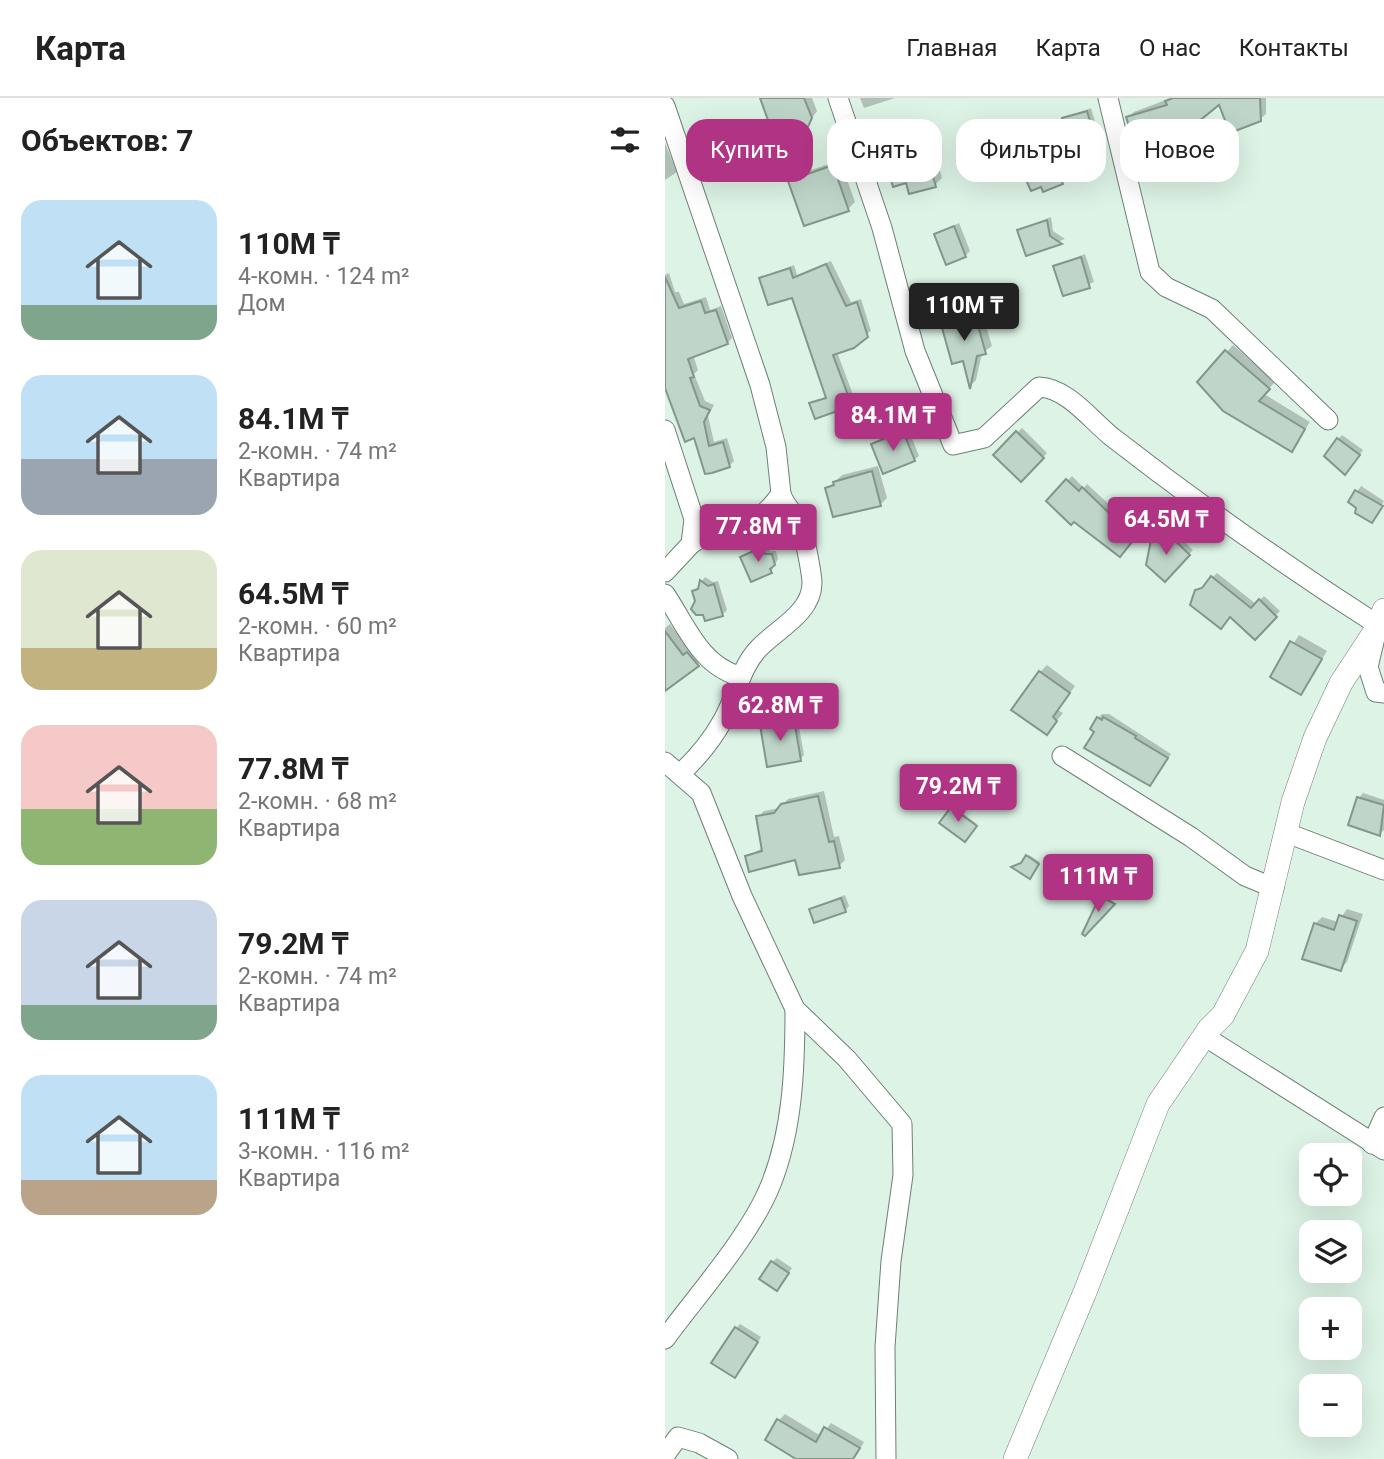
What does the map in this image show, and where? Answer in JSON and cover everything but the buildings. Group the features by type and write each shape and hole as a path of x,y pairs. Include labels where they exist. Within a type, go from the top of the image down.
{"main road":[{"path":"1015,1459 1085,1292 1158,1104 1204,1036 1223,1015 1257,951 1293,802 1315,738 1341,683 1381,618"}],"street":[{"path":"838,98 882,228 915,351 953,445 984,438 1039,387 1054,387 1111,436 1304,578 1381,618 1368,667 1375,692 1384,693"},
{"path":"1108,98 1150,272 1166,287 1212,309 1328,420"},
{"path":"665,106 760,385 776,447 781,494 784,505 800,523 812,582 810,594 793,619 758,649 739,676 724,719 695,761 672,768"},
{"path":"665,430 694,519 691,544"},
{"path":"665,572 691,544 715,530 737,527 767,514 781,494"},
{"path":"665,594 706,656 724,672 739,676"},
{"path":"1062,756 1191,837 1245,876 1274,888"},
{"path":"672,768 701,793 742,896 795,1009 847,1059 902,1124 903,1175 891,1262 885,1347 886,1459"},
{"path":"1287,833 1384,870"},
{"path":"665,1339 723,1262 771,1184 792,1098 795,1009"},
{"path":"1204,1036 1378,1147 1384,1117"},
{"path":"665,1455 678,1437 699,1443 728,1459"}]}
